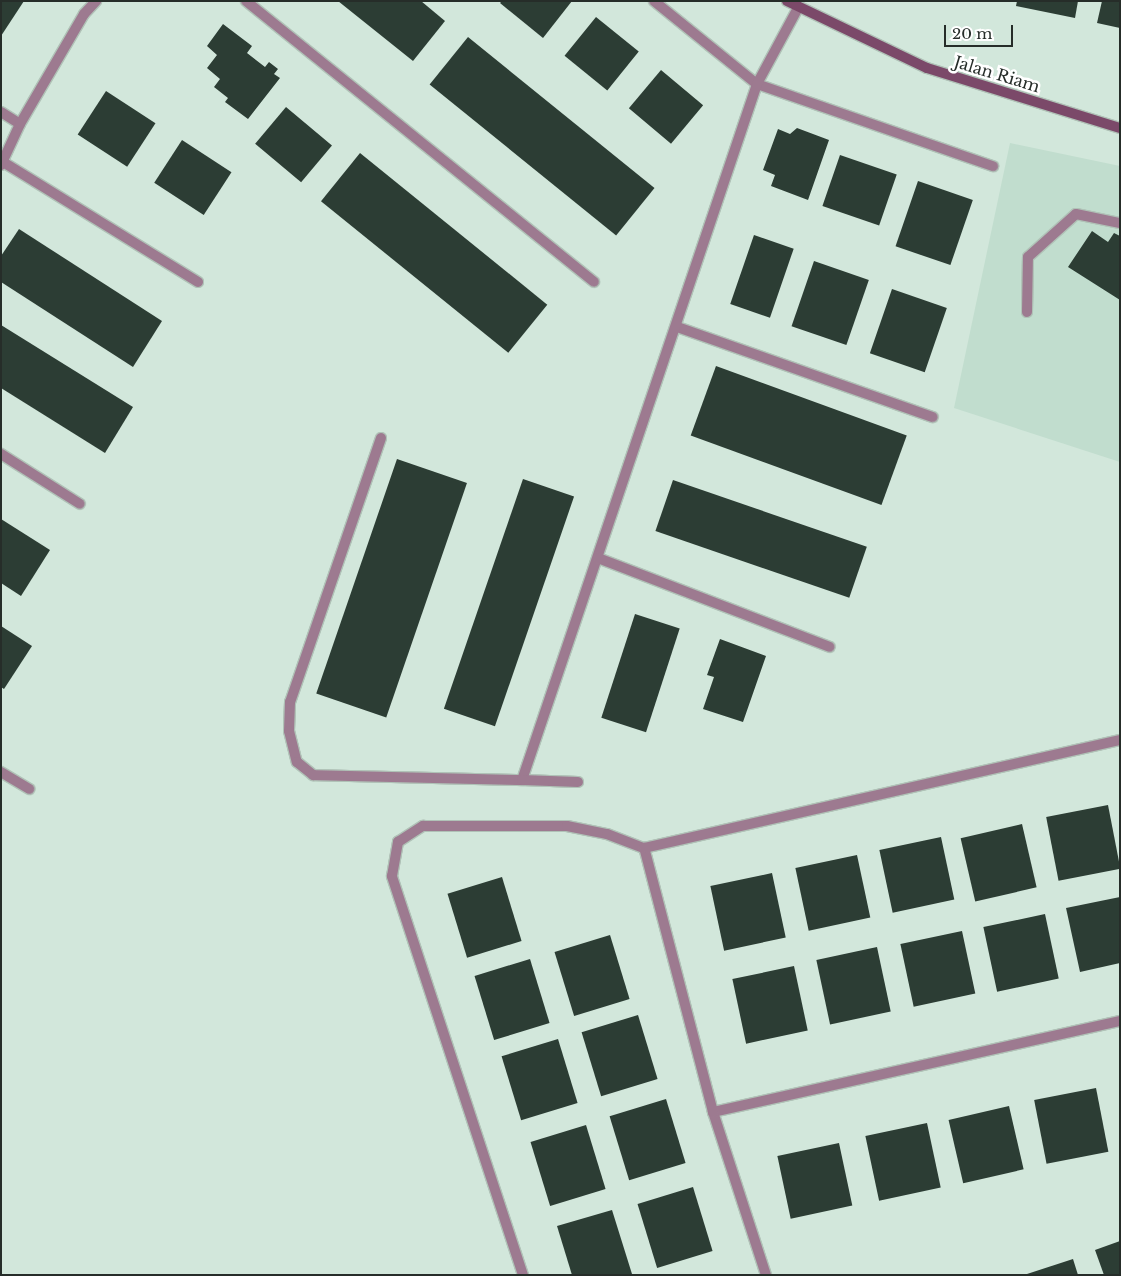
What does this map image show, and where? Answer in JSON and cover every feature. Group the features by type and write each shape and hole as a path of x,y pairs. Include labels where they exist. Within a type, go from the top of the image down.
{"main road":[{"name":"Jalan Riam","path":"787,1 798,8 927,68 1120,128"}],"street":[{"path":"96,1 84,14 20,124 2,164 198,282"},
{"path":"246,1 594,282"},
{"path":"654,1 757,84 993,166"},
{"path":"522,780 678,327 757,84 798,8"},
{"path":"1,112 20,124"},
{"path":"1027,312 1028,257 1076,214 1120,223"},
{"path":"678,327 933,417"},
{"path":"381,438 290,702 289,731 297,762 313,775 578,782"},
{"path":"1,454 80,504"},
{"path":"598,558 830,647"},
{"path":"523,1275 392,876 398,842 423,826 567,826 607,834 644,848 1120,740"},
{"path":"1,772 28,790"},
{"path":"644,848 713,1112 766,1275"},
{"path":"713,1112 1120,1021"}],"shaded area":[{"path":"1010,143 1120,166 1120,462 954,408"}],"building":[{"path":"1,1 24,1 1,36"},
{"path":"338,1 421,1 445,21 413,61"},
{"path":"502,1 572,1 543,38 500,3"},
{"path":"1017,1 1078,1 1075,18 1016,6"},
{"path":"1102,1 1120,1 1120,28 1097,23"},
{"path":"596,17 639,52 607,90 565,56"},
{"path":"223,24 252,46 247,53 265,67 269,62 278,69 274,74 280,78 248,119 225,102 228,98 214,87 220,79 207,68 217,55 207,46"},
{"path":"468,37 655,188 616,235 430,84"},
{"path":"661,70 703,105 671,144 629,108"},
{"path":"106,91 155,123 127,167 78,135"},
{"path":"286,107 332,146 301,182 255,144"},
{"path":"797,128 829,140 808,200 771,186 775,175 763,170 778,129 790,134"},
{"path":"182,140 231,172 204,215 154,183"},
{"path":"360,153 547,305 508,353 321,201"},
{"path":"840,155 897,175 879,226 822,206"},
{"path":"918,181 973,200 950,265 896,246"},
{"path":"19,229 162,321 133,367 1,282 1,256"},
{"path":"1092,231 1108,242 1114,233 1120,236 1120,300 1068,267"},
{"path":"754,235 794,249 770,318 730,304"},
{"path":"814,261 869,280 846,345 792,326"},
{"path":"892,289 947,308 925,372 870,353"},
{"path":"1,325 133,407 105,453 1,388"},
{"path":"716,366 907,435 881,505 691,436"},
{"path":"397,459 467,483 386,718 316,693"},
{"path":"523,479 574,497 495,726 444,709"},
{"path":"673,480 867,547 849,598 655,531"},
{"path":"1,519 50,550 21,596 1,583"},
{"path":"635,614 680,629 646,732 601,718"},
{"path":"1,626 32,646 4,689 1,687"},
{"path":"720,639 766,656 743,722 703,709 714,677 707,675"},
{"path":"1108,805 1120,869 1059,881 1046,817"},
{"path":"1022,824 1037,887 975,902 961,838"},
{"path":"941,837 954,900 893,913 879,850"},
{"path":"857,855 870,918 809,931 795,868"},
{"path":"772,873 786,938 724,951 710,886"},
{"path":"502,877 522,941 467,958 447,894"},
{"path":"1120,897 1120,963 1080,972 1066,908"},
{"path":"1045,914 1059,979 997,992 983,927"},
{"path":"962,931 975,994 914,1007 900,944"},
{"path":"610,935 630,999 574,1016 555,952"},
{"path":"877,947 891,1012 830,1024 816,960"},
{"path":"530,959 550,1023 494,1040 475,976"},
{"path":"794,966 808,1031 746,1044 732,979"},
{"path":"638,1015 658,1079 601,1096 582,1032"},
{"path":"558,1039 578,1103 521,1120 502,1056"},
{"path":"1096,1088 1108,1152 1047,1164 1034,1100"},
{"path":"666,1099 686,1163 629,1180 610,1116"},
{"path":"1009,1106 1024,1169 963,1183 949,1120"},
{"path":"927,1123 941,1188 879,1201 865,1136"},
{"path":"586,1125 606,1189 550,1206 531,1142"},
{"path":"839,1143 852,1206 791,1219 777,1156"},
{"path":"693,1187 713,1251 657,1268 638,1204"},
{"path":"612,1210 632,1274 572,1275 557,1226"},
{"path":"1120,1241 1120,1275 1104,1275 1095,1250"},
{"path":"1073,1259 1078,1275 1027,1275 1027,1274"}]}
